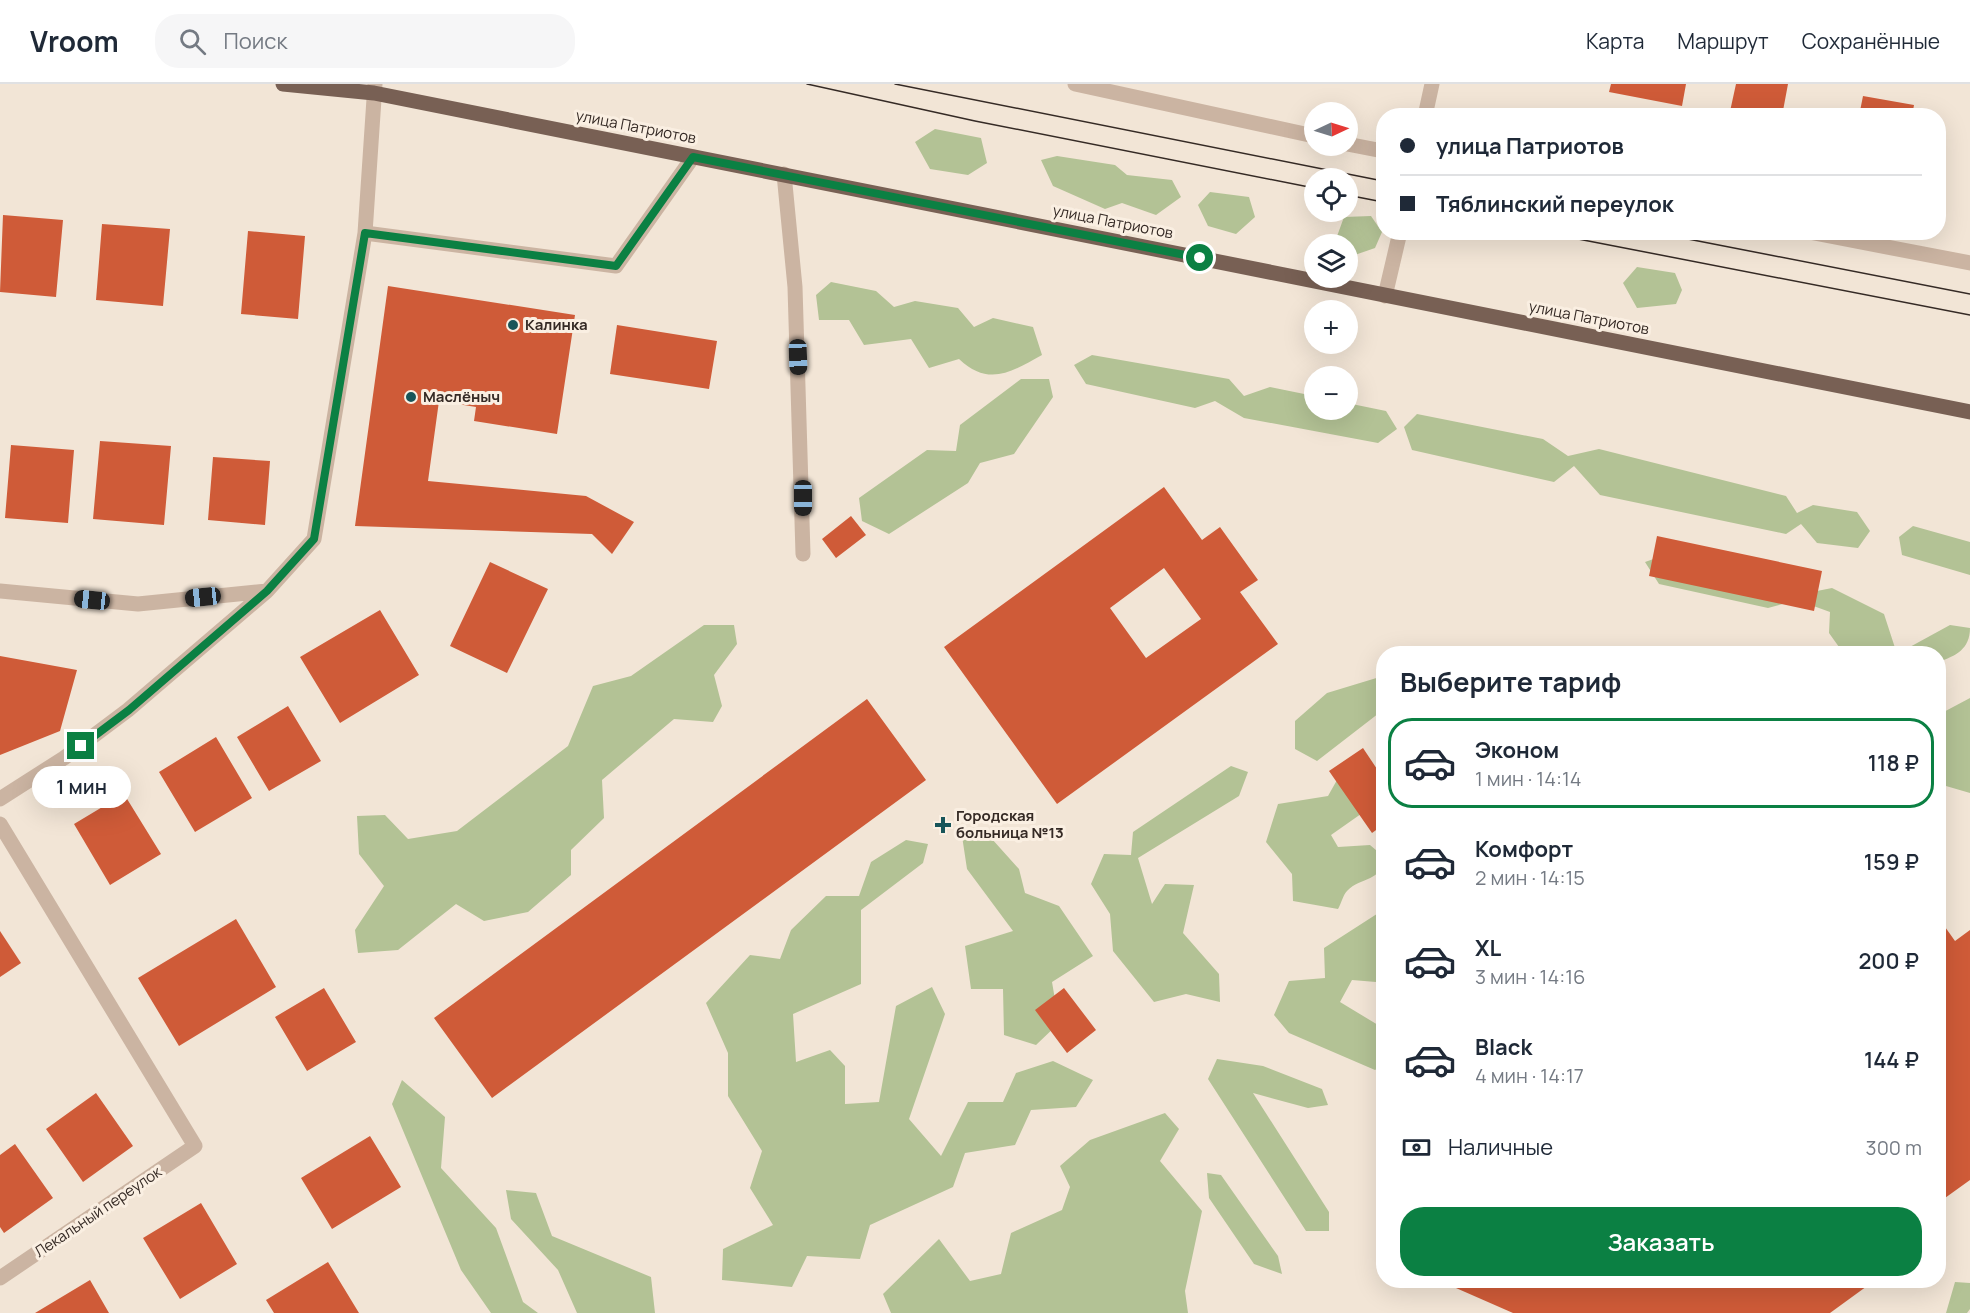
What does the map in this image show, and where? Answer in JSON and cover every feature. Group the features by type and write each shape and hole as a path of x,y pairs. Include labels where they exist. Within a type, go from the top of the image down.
{"main road":[{"name":"улица Патриотов","path":"283,84 374,89 693,157 1970,412"}],"street":[{"path":"1075,84 1304,134"},
{"path":"1427,108 1432,84"},
{"path":"0,799 64,758 129,710 267,591 314,539 365,233 374,89"},
{"path":"1358,146 1376,150"},
{"path":"365,233 616,266 693,157"},
{"path":"784,174 795,287 803,554"},
{"path":"1386,296 1398,240"},
{"path":"1851,240 1970,263"},
{"path":"0,591 138,604 267,591"},
{"name":"Лекальный переулок","path":"0,824 195,1146 0,1278"}],"green space":[{"path":"935,129 981,138 987,163 968,175 930,169 915,142"},
{"path":"1057,156 1115,165 1127,175 1172,180 1181,197 1156,215 1122,203 1105,209 1053,186 1041,160"},
{"path":"1210,192 1249,197 1255,217 1236,234 1208,226 1198,205"},
{"path":"1358,216 1371,216 1376,223 1376,240 1378,240 1375,248 1358,254 1358,234 1338,234 1342,222 1358,222"},
{"path":"1637,267 1675,273 1682,290 1676,304 1637,308 1623,283"},
{"path":"831,282 876,291 894,307 915,301 958,308 974,327 993,318 1033,327 1042,355 1020,367 1000,374 980,373 959,359 929,368 911,339 864,345 849,320 819,320 816,295"},
{"path":"1092,355 1229,379 1244,396 1270,387 1304,394 1304,420 1358,420 1358,405 1386,411 1397,429 1378,443 1244,418 1215,401 1195,408 1086,384 1074,365"},
{"path":"1021,379 1049,379 1053,397 1014,454 980,463 968,483 889,534 862,521 859,498 927,450 956,451 960,425"},
{"path":"1417,414 1543,439 1568,456 1599,449 1786,496 1797,513 1813,505 1857,512 1870,531 1858,548 1817,543 1801,524 1786,534 1600,495 1574,466 1554,482 1412,450 1404,427"},
{"path":"1913,526 1970,542 1970,575 1902,555 1899,537"},
{"path":"1665,555 1802,594 1832,588 1884,614 1894,646 1838,646 1829,633 1830,612 1797,600 1768,608 1659,584 1645,562"},
{"path":"704,625 734,625 737,644 714,675 722,706 713,722 674,719 602,780 604,818 571,850 571,875 528,912 484,921 456,904 398,950 358,953 355,930 384,886 359,854 357,816 385,815 408,839 457,831 568,746 593,686 631,676"},
{"path":"1950,625 1970,628 1968,641 1956,654 1946,659 1946,646 1912,646"},
{"path":"1376,678 1376,715 1317,761 1295,749 1295,721 1327,693"},
{"path":"1970,698 1970,793 1946,786 1946,711"},
{"path":"1346,764 1376,800 1376,803 1331,835 1338,847 1370,845 1376,850 1376,874 1347,891 1338,909 1293,901 1292,874 1266,842 1278,804 1328,796"},
{"path":"1231,766 1248,772 1239,796 1138,858 1152,904 1165,884 1194,885 1183,933 1219,974 1220,1002 1186,994 1154,1002 1113,951 1110,914 1091,884 1104,854 1131,855 1133,832"},
{"path":"983,829 1019,869 1025,893 1059,906 1093,956 1052,982 1059,1023 1036,1045 1004,1035 1003,989 971,989 965,946 1013,931 967,869 962,836"},
{"path":"906,840 928,844 923,863 861,910 861,984 793,1014 796,1062 830,1050 845,1066 845,1104 879,1102 896,1006 932,987 945,1014 909,1119 941,1156 968,1102 1003,1102 1016,1073 1053,1061 1093,1080 1076,1107 1031,1110 1015,1145 965,1153 953,1187 870,1225 860,1259 807,1256 792,1287 722,1280 723,1249 773,1225 750,1188 762,1151 728,1096 728,1053 706,1003 750,955 780,959 791,930 826,896 859,896 871,862"},
{"path":"1376,915 1376,982 1352,980 1340,1002 1376,1024 1375,1070 1289,1033 1274,1015 1289,981 1325,978 1324,948"},
{"path":"1217,1059 1263,1066 1322,1089 1328,1105 1308,1108 1253,1093 1329,1212 1329,1231 1306,1231 1208,1079"},
{"path":"402,1080 445,1117 441,1168 496,1228 523,1302 538,1313 491,1313 461,1270 392,1104"},
{"path":"1165,1113 1179,1129 1160,1161 1202,1211 1185,1291 1188,1313 891,1313 883,1294 939,1239 970,1281 1001,1274 1011,1233 1062,1210 1070,1187 1060,1166 1090,1140"},
{"path":"1207,1173 1221,1175 1278,1256 1282,1274 1254,1264 1209,1198"},
{"path":"506,1190 536,1193 552,1236 651,1277 655,1313 577,1313 558,1270 511,1219"},
{"path":"1955,1282 1970,1283 1970,1309 1967,1313 1946,1313"}],"building":[{"path":"1611,84 1686,84 1682,106 1609,92"},
{"path":"1736,84 1788,84 1784,108 1731,108"},
{"path":"1863,96 1914,105 1913,108 1861,108"},
{"path":"3,215 63,220 56,297 0,292"},
{"path":"102,224 170,229 163,306 96,300"},
{"path":"248,231 305,236 298,319 241,314"},
{"path":"388,286 575,315 557,434 474,421 476,407 439,401 428,481 586,496 634,522 612,554 592,534 355,526"},
{"path":"617,325 717,341 709,389 610,374"},
{"path":"100,441 171,446 164,525 93,519"},
{"path":"11,445 74,450 68,523 5,518"},
{"path":"213,457 270,461 265,525 208,520"},
{"path":"1164,487 1202,540 1220,527 1258,580 1240,592 1278,644 1057,804 944,647","holes":["1164,568 1201,619 1146,658 1110,608"]},
{"path":"851,516 866,535 836,558 822,539"},
{"path":"1657,536 1822,571 1814,611 1649,576"},
{"path":"490,562 548,589 507,673 450,646"},
{"path":"380,610 419,675 340,723 300,657"},
{"path":"0,656 77,670 60,731 0,755"},
{"path":"867,699 926,780 492,1098 434,1018"},
{"path":"288,706 321,761 269,791 237,737"},
{"path":"216,737 252,798 195,832 159,772"},
{"path":"1363,748 1376,768 1376,830 1372,833 1329,771"},
{"path":"124,794 161,854 110,885 74,824"},
{"path":"236,919 276,987 179,1046 138,978"},
{"path":"1946,928 1955,941 1970,930 1970,1180 1946,1197"},
{"path":"0,931 21,963 0,977"},
{"path":"324,988 356,1042 307,1071 275,1017"},
{"path":"1064,988 1096,1030 1067,1053 1035,1010"},
{"path":"96,1093 133,1146 83,1182 46,1129"},
{"path":"370,1136 401,1187 332,1229 301,1178"},
{"path":"15,1144 53,1198 4,1233 0,1227 0,1155"},
{"path":"201,1203 237,1264 180,1299 143,1238"},
{"path":"328,1262 359,1313 274,1313 266,1300"},
{"path":"90,1280 109,1313 35,1313"},
{"path":"1456,1288 1864,1288 1830,1313 1513,1313"}],"tram line":[{"path":"807,84 975,121 1304,186"},
{"path":"895,84 1376,180"},
{"path":"1358,197 1376,201"},
{"path":"1583,240 1970,315"},
{"path":"1693,240 1970,294"}],"place":[{"name":"Калинка","path":"513,325"},
{"name":"Маслёныч","path":"411,397"},
{"name":"Городская больница №13","path":"943,825"}],"route":[{"path":"81,746 129,710 267,591 314,539 365,233 616,266 693,157 1200,258"}]}
